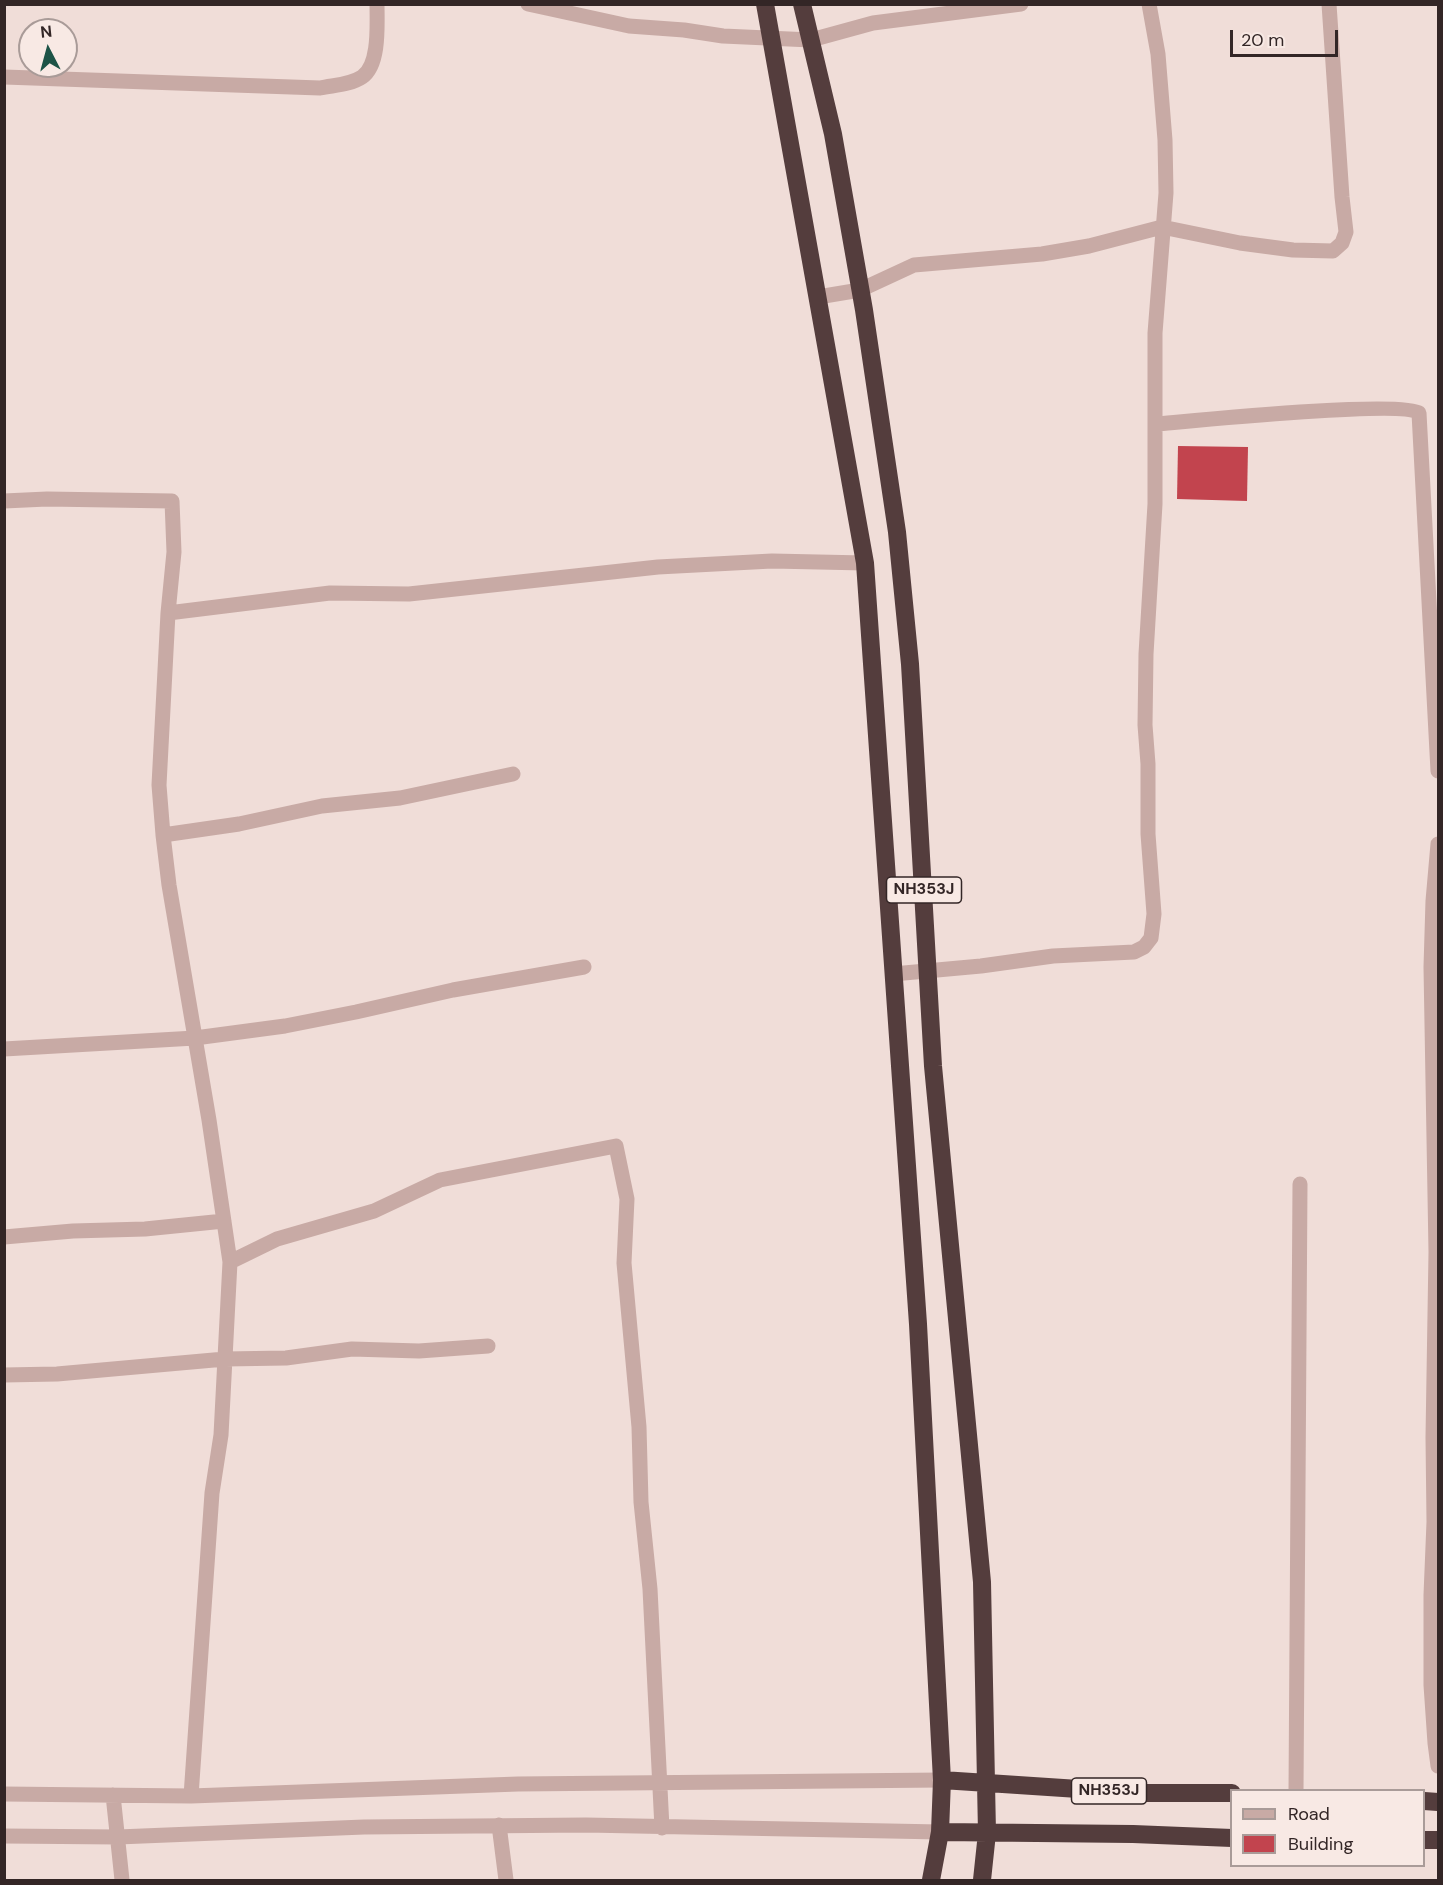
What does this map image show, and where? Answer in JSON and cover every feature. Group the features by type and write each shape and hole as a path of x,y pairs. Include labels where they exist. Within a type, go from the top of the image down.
{"highway":[{"path":"765,4 865,563 918,1324 942,1780 940,1832 931,1881"},
{"name":"NH353J","path":"802,4 833,134 860,290 897,532 910,664 933,1066 982,1582 987,1833"},
{"name":"NH353J","path":"942,1780 1139,1792 1230,1793"},
{"path":"940,1832 1133,1834 1230,1838"},
{"path":"982,1881 987,1833"}],"street":[{"path":"4,77 320,88 347,83 363,77 373,65 377,4"},
{"path":"528,4 629,26 771,40 811,40 873,23 1022,4"},
{"path":"893,974 928,972 1053,956 1134,952 1144,947 1151,938 1154,914 1148,834 1148,764 1145,725 1148,608 1155,504 1155,333 1166,193 1165,140 1158,54 1149,4"},
{"path":"818,297 860,290 914,265 1042,254 1089,246 1162,227 1240,243 1293,250 1333,251 1342,243 1346,232 1329,4"},
{"path":"1156,424 1243,416 1388,409 1414,409 1419,413 1438,771"},
{"path":"4,501 47,499 172,501 174,552 168,613 159,785 169,885 230,1262 221,1435 212,1493 191,1796"},
{"path":"168,613 330,593 409,594 658,567 772,561 865,563"},
{"path":"163,835 239,824 322,806 400,798 513,774"},
{"path":"1438,844 1431,967 1436,1252 1431,1684 1438,1766"},
{"path":"4,1049 195,1038 285,1026 453,990 584,967"},
{"path":"230,1262 276,1239 374,1211 440,1180 616,1146 627,1199 624,1263 639,1427 640,1502 650,1589 662,1828"},
{"path":"1296,1789 1300,1184"},
{"path":"4,1237 73,1231 145,1229 224,1221"},
{"path":"4,1375 57,1374 225,1359 286,1359 352,1348 419,1351 488,1346"},
{"path":"4,1794 191,1796 518,1784 942,1780"},
{"path":"113,1795 122,1881"},
{"path":"4,1836 118,1837 255,1830 499,1825 844,1828 940,1832"},
{"path":"499,1825 506,1881"}],"building":[{"path":"1178,446 1248,447 1247,501 1177,499"}]}
